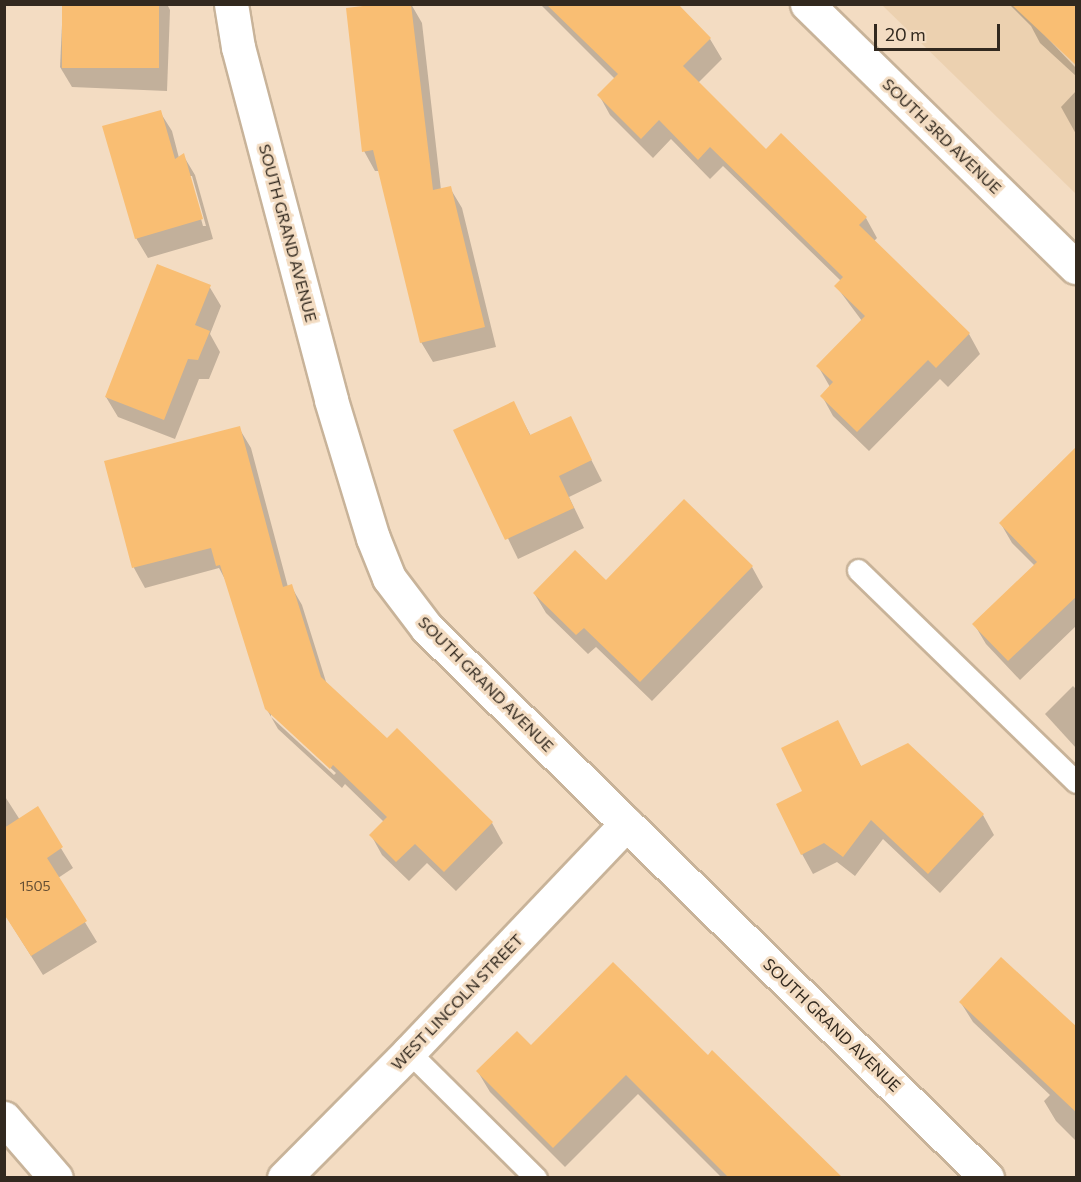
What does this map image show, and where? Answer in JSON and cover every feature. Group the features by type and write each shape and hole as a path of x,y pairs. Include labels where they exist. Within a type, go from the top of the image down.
{"street":[{"name":"SOUTH GRAND AVENUE","path":"231,4 238,47 332,400 373,537 389,578 427,628 987,1178"},
{"name":"SOUTH 3RD AVENUE","path":"807,4 1077,267"},
{"name":"WEST LINCOLN STREET","path":"284,1178 409,1052 626,824"},
{"path":"4,1118 56,1178"}],"lane":[{"path":"858,570 1077,782"},
{"path":"409,1052 536,1178"}],"shaded area":[{"path":"882,5 1076,5 1076,194"}],"building":[{"path":"62,4 159,4 159,68 62,68"},
{"path":"380,4 411,4 433,190 451,186 485,327 420,343 373,150 362,152 346,8"},
{"path":"546,4 678,4 711,38 683,66 766,149 781,133 867,217 859,225 970,333 936,368 928,360 857,432 820,396 833,382 816,366 865,316 834,286 843,277 710,147 698,160 659,120 641,139 597,95 618,74"},
{"path":"1011,4 1077,4 1077,66"},
{"path":"161,110 175,159 184,153 203,219 135,239 102,126"},
{"path":"157,264 211,285 195,325 210,331 198,360 188,359 164,420 105,397"},
{"path":"514,401 530,435 571,416 592,460 559,476 574,508 505,540 453,430"},
{"path":"240,426 283,587 292,584 321,677 387,738 397,728 493,822 444,872 415,844 396,862 369,835 387,817 333,765 330,769 265,709 220,565 216,566 211,548 132,568 104,461"},
{"path":"1077,446 1077,596 1008,661 972,624 1037,562 999,523"},
{"path":"684,499 753,566 640,682 584,628 576,635 533,593 575,550 606,580"},
{"path":"838,720 861,766 908,743 984,814 928,874 871,820 843,857 824,843 801,855 776,804 802,791 781,748"},
{"path":"38,806 63,847 47,858 87,921 31,956 4,914 4,828"},
{"path":"1001,957 1077,1027 1077,1113 959,1002"},
{"path":"613,962 708,1055 712,1050 843,1178 729,1178 626,1075 553,1148 476,1071 517,1031 531,1045"}]}
